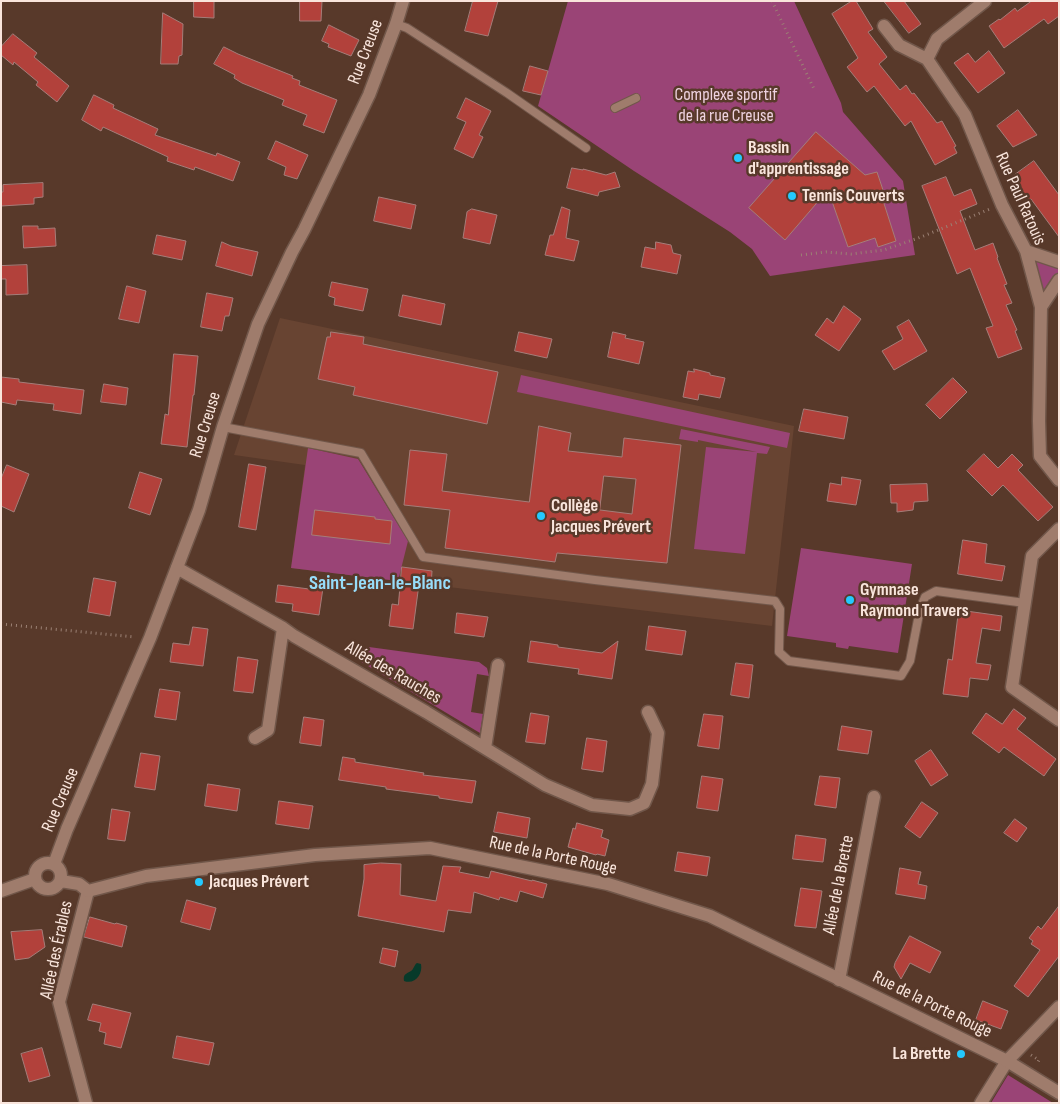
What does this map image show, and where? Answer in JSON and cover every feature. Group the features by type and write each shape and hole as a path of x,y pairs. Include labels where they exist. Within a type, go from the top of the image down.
{"street":[{"name":"Rue Creuse","path":"54,864 67,829 150,638 199,510 223,428 258,324 369,95 403,1"},
{"path":"884,26 899,45 927,58 937,39 985,1"},
{"name":"Rue Paul Ratouis","path":"927,58 965,114 1002,205 1026,251 1042,307 1040,456 1059,480"},
{"path":"1026,251 1059,262"},
{"path":"1042,307 1059,280"},
{"path":"1059,529 1032,556 1012,687 1059,720"},
{"name":"Allée des Rauches","path":"177,568 426,712 545,785 592,805 630,809 644,803 652,784 658,733 648,712"},
{"path":"255,738 268,730 283,628"},
{"path":"485,748 498,665"},
{"name":"Allée de la Brette","path":"839,980 874,797"},
{"name":"Rue de la Porte Rouge","path":"88,891 146,876 315,855 430,848 608,884 710,916 1007,1061 1059,1093"},
{"path":"45,863 54,864 60,869 61,881 56,887 47,889 40,886 35,879 38,867 45,863"},
{"path":"1,891 35,879"},
{"path":"61,881 79,884 88,891"},
{"name":"Allée des Érables","path":"86,1103 59,1002 88,891"},
{"path":"981,1103 1007,1061 1059,1007"}],"lane":[{"path":"396,24 407,28 586,148"},
{"path":"615,108 636,98"},
{"path":"223,428 361,453 423,557 775,601 780,609 779,652 789,661 901,676 910,661 920,609 926,597 936,591 1025,603"}],"path":[{"path":"772,1 814,89"},
{"path":"801,256 826,252 852,254 884,250 1002,205"},
{"path":"1,624 150,638"}],"shaded area":[{"name":"Collège Jacques Prévert","path":"280,318 794,426 772,626 291,568 305,465 234,455"},
{"path":"417,963 421,964 421,971 417,978 408,982 404,981 404,976"}],"green space":[{"name":"Complexe sportif de la rue Creuse","path":"568,1 794,1 841,103 843,112 903,181 915,255 770,276 752,249 730,232 634,171 538,106"},
{"path":"1026,251 1059,262 1059,280 1041,307"},
{"path":"521,375 790,433 787,448 517,392"},
{"path":"681,429 770,447 767,454 757,453 745,554 694,549 706,447 757,452 698,440 698,442 679,439"},
{"path":"308,448 358,459 408,541 398,581 291,568"},
{"name":"Gymnase Raymond Travers","path":"801,548 912,564 898,653 849,646 848,649 836,647 836,643 787,636"},
{"path":"369,647 479,662 487,668 489,676 477,674 471,712 483,714 480,733 358,660 360,652"},
{"path":"1008,1075 1053,1103 991,1103"}],"building":[{"path":"194,1 214,1 214,18 194,17"},
{"path":"300,1 322,1 321,21 300,21"},
{"path":"473,1 498,1 488,36 465,31"},
{"path":"852,1 856,1 873,29 868,32 887,57 879,64 900,90 906,85 937,123 942,121 956,146 954,147 957,153 935,165 911,121 905,126 874,86 867,92 847,67 858,58 832,14"},
{"path":"884,1 904,1 921,24 909,33"},
{"path":"1032,1 1059,1 1059,16 1048,24 1044,19 1004,48 989,26 1015,8 1017,11"},
{"path":"163,13 183,24 182,55 179,56 178,64 161,64"},
{"path":"329,25 359,40 351,56 328,47 329,44 322,41"},
{"path":"13,34 37,53 34,57 69,86 57,102 36,85 38,82 14,62 13,65 1,55 1,47"},
{"path":"224,47 293,76 292,78 300,81 299,85 337,100 324,133 303,125 307,115 282,105 284,100 242,83 234,78 235,75 214,64"},
{"path":"989,51 1005,73 978,93 954,63 968,53 975,62"},
{"path":"530,66 548,71 541,95 523,91"},
{"path":"94,95 114,105 113,108 158,129 155,135 216,156 217,153 240,162 233,181 195,167 194,170 167,161 168,157 103,127 101,131 82,120"},
{"path":"466,98 491,111 479,135 483,137 473,158 454,149 466,122 457,118"},
{"path":"1018,110 1037,135 1013,147 997,126"},
{"path":"816,132 865,175 877,172 883,190 880,191 896,241 878,247 875,238 848,247 828,190 785,240 749,208"},
{"path":"276,141 308,155 297,179 284,175 286,167 268,159"},
{"path":"1034,161 1059,195 1059,237 1012,177"},
{"path":"572,168 606,175 615,172 620,187 599,192 598,196 567,188"},
{"path":"946,177 954,196 971,189 977,204 960,211 975,250 993,243 1007,284 1004,285 1012,303 1006,305 1017,330 1015,331 1022,349 998,358 986,328 993,326 970,268 957,274 922,186"},
{"path":"43,183 43,197 34,198 34,204 1,206 3,185"},
{"path":"379,197 416,205 411,229 374,221"},
{"path":"562,207 570,210 566,238 579,241 574,261 545,255 550,235 553,235"},
{"path":"472,209 497,215 490,244 463,238 467,212"},
{"path":"23,226 38,226 38,229 55,228 56,246 24,248"},
{"path":"157,235 186,241 182,260 153,254"},
{"path":"222,242 258,252 252,276 216,266"},
{"path":"656,242 671,245 673,253 681,255 677,274 641,267 645,247 655,249"},
{"path":"27,265 28,294 6,295 6,279 1,279 1,266"},
{"path":"332,282 368,289 363,311 334,305 335,298 329,296"},
{"path":"127,286 146,291 139,323 119,319"},
{"path":"207,293 233,298 229,316 225,316 222,331 201,327"},
{"path":"403,295 445,304 441,325 399,316"},
{"path":"844,306 861,319 839,351 815,335 827,318 833,323"},
{"path":"909,320 927,351 894,370 882,351 903,339 897,327"},
{"path":"331,332 364,337 363,344 498,372 487,424 353,395 355,387 318,379 327,337 330,337"},
{"path":"519,332 552,339 547,358 515,351"},
{"path":"613,332 626,335 625,338 644,342 639,364 608,357"},
{"path":"174,354 198,356 187,447 161,444 165,414 168,415"},
{"path":"694,369 725,378 720,398 699,394 698,400 683,397 688,371 694,372"},
{"path":"1,377 19,379 19,382 84,390 81,414 53,410 54,404 17,400 16,405 1,402"},
{"path":"953,378 967,392 940,419 926,405"},
{"path":"104,384 128,388 126,405 101,402"},
{"path":"804,409 848,417 844,439 799,431"},
{"path":"539,426 571,433 568,451 622,457 624,438 681,445 667,563 557,553 555,562 445,548 450,510 404,505 410,450 447,454 442,491 529,502","holes":["604,476 636,479 632,514 600,510"]},
{"path":"984,454 998,468 1012,454 1023,465 1018,470 1053,507 1038,521 1003,485 992,496 967,471"},
{"path":"249,464 266,467 256,530 239,527"},
{"path":"7,465 29,474 14,512 1,506 1,479"},
{"path":"140,472 162,479 150,515 129,508"},
{"path":"842,477 861,480 856,505 827,501 830,483 841,485"},
{"path":"927,484 928,501 914,502 913,510 897,512 897,503 891,503 890,485"},
{"path":"315,510 375,517 375,519 392,521 390,544 312,535"},
{"path":"963,540 987,544 985,563 1005,566 1002,581 958,574"},
{"path":"402,567 432,571 431,585 419,584 413,629 389,626 392,604 398,605"},
{"path":"94,578 116,582 110,616 88,612"},
{"path":"278,585 309,589 310,586 323,588 319,615 292,611 293,604 276,602"},
{"path":"959,610 1002,616 1000,631 982,628 976,663 991,665 988,680 970,678 968,697 943,694 948,659 952,660"},
{"path":"457,613 488,617 484,637 455,633"},
{"path":"649,626 686,631 682,655 646,650"},
{"path":"193,627 208,629 203,666 170,662 173,643 189,645"},
{"path":"531,641 602,653 618,641 612,679 578,674 579,669 528,662"},
{"path":"238,657 258,660 253,693 234,691"},
{"path":"736,663 753,665 749,698 731,695"},
{"path":"160,689 180,692 176,720 155,717"},
{"path":"1014,709 1026,718 1017,729 1056,759 1044,776 1004,747 999,753 972,733 986,713 1002,724"},
{"path":"531,713 549,716 545,744 526,742"},
{"path":"704,714 723,716 719,749 698,746"},
{"path":"304,717 324,720 321,746 300,743"},
{"path":"842,726 872,731 868,754 838,750"},
{"path":"587,738 607,741 603,772 582,769"},
{"path":"931,750 948,775 931,786 915,761"},
{"path":"141,753 160,756 155,790 135,787"},
{"path":"343,757 355,759 355,762 424,773 423,775 476,781 472,803 339,780"},
{"path":"702,776 723,779 718,811 697,808"},
{"path":"820,776 840,778 836,808 815,805"},
{"path":"208,784 240,789 237,811 205,806"},
{"path":"279,801 313,806 309,829 276,824"},
{"path":"922,802 938,813 920,838 905,827"},
{"path":"112,809 130,812 125,841 108,839"},
{"path":"498,812 530,818 527,838 494,832"},
{"path":"1015,819 1027,828 1017,842 1004,833"},
{"path":"577,823 603,830 601,837 609,840 605,856 568,847 573,828 575,829"},
{"path":"796,835 826,839 823,862 793,859"},
{"path":"678,852 710,857 707,876 675,871"},
{"path":"381,863 401,864 400,895 436,901 443,866 461,867 459,872 489,878 491,871 547,884 543,898 520,891 517,902 500,897 499,900 474,892 471,913 448,910 444,932 358,916 364,879 364,865"},
{"path":"900,868 921,872 918,884 927,886 925,899 896,894"},
{"path":"801,888 822,891 816,928 795,926"},
{"path":"187,900 216,908 210,930 181,922"},
{"path":"1059,906 1059,956 1028,997 1014,986 1040,950 1031,944 1033,941 1029,938 1038,926 1041,929"},
{"path":"90,917 127,926 122,947 84,937"},
{"path":"42,930 45,947 29,958 15,960 11,932"},
{"path":"910,936 941,952 930,973 910,963 901,979 894,967"},
{"path":"383,948 398,951 395,967 380,963"},
{"path":"983,1001 1008,1011 1001,1029 976,1020"},
{"path":"93,1004 131,1013 121,1048 104,1044 106,1033 99,1031 101,1023 88,1020"},
{"path":"177,1036 214,1043 209,1065 173,1058"},
{"path":"42,1048 50,1076 29,1082 21,1054"}],"place":[{"name":"Bassin d'apprentissage","path":"738,158"},
{"name":"Tennis Couverts","path":"792,196"},
{"name":"Collège Jacques Prévert","path":"541,516"},
{"name":"Gymnase Raymond Travers","path":"850,600"},
{"name":"Jacques Prévert","path":"199,882"},
{"name":"La Brette","path":"961,1054"}],"district":[{"name":"Saint-Jean-le-Blanc","path":"380,584"}]}
